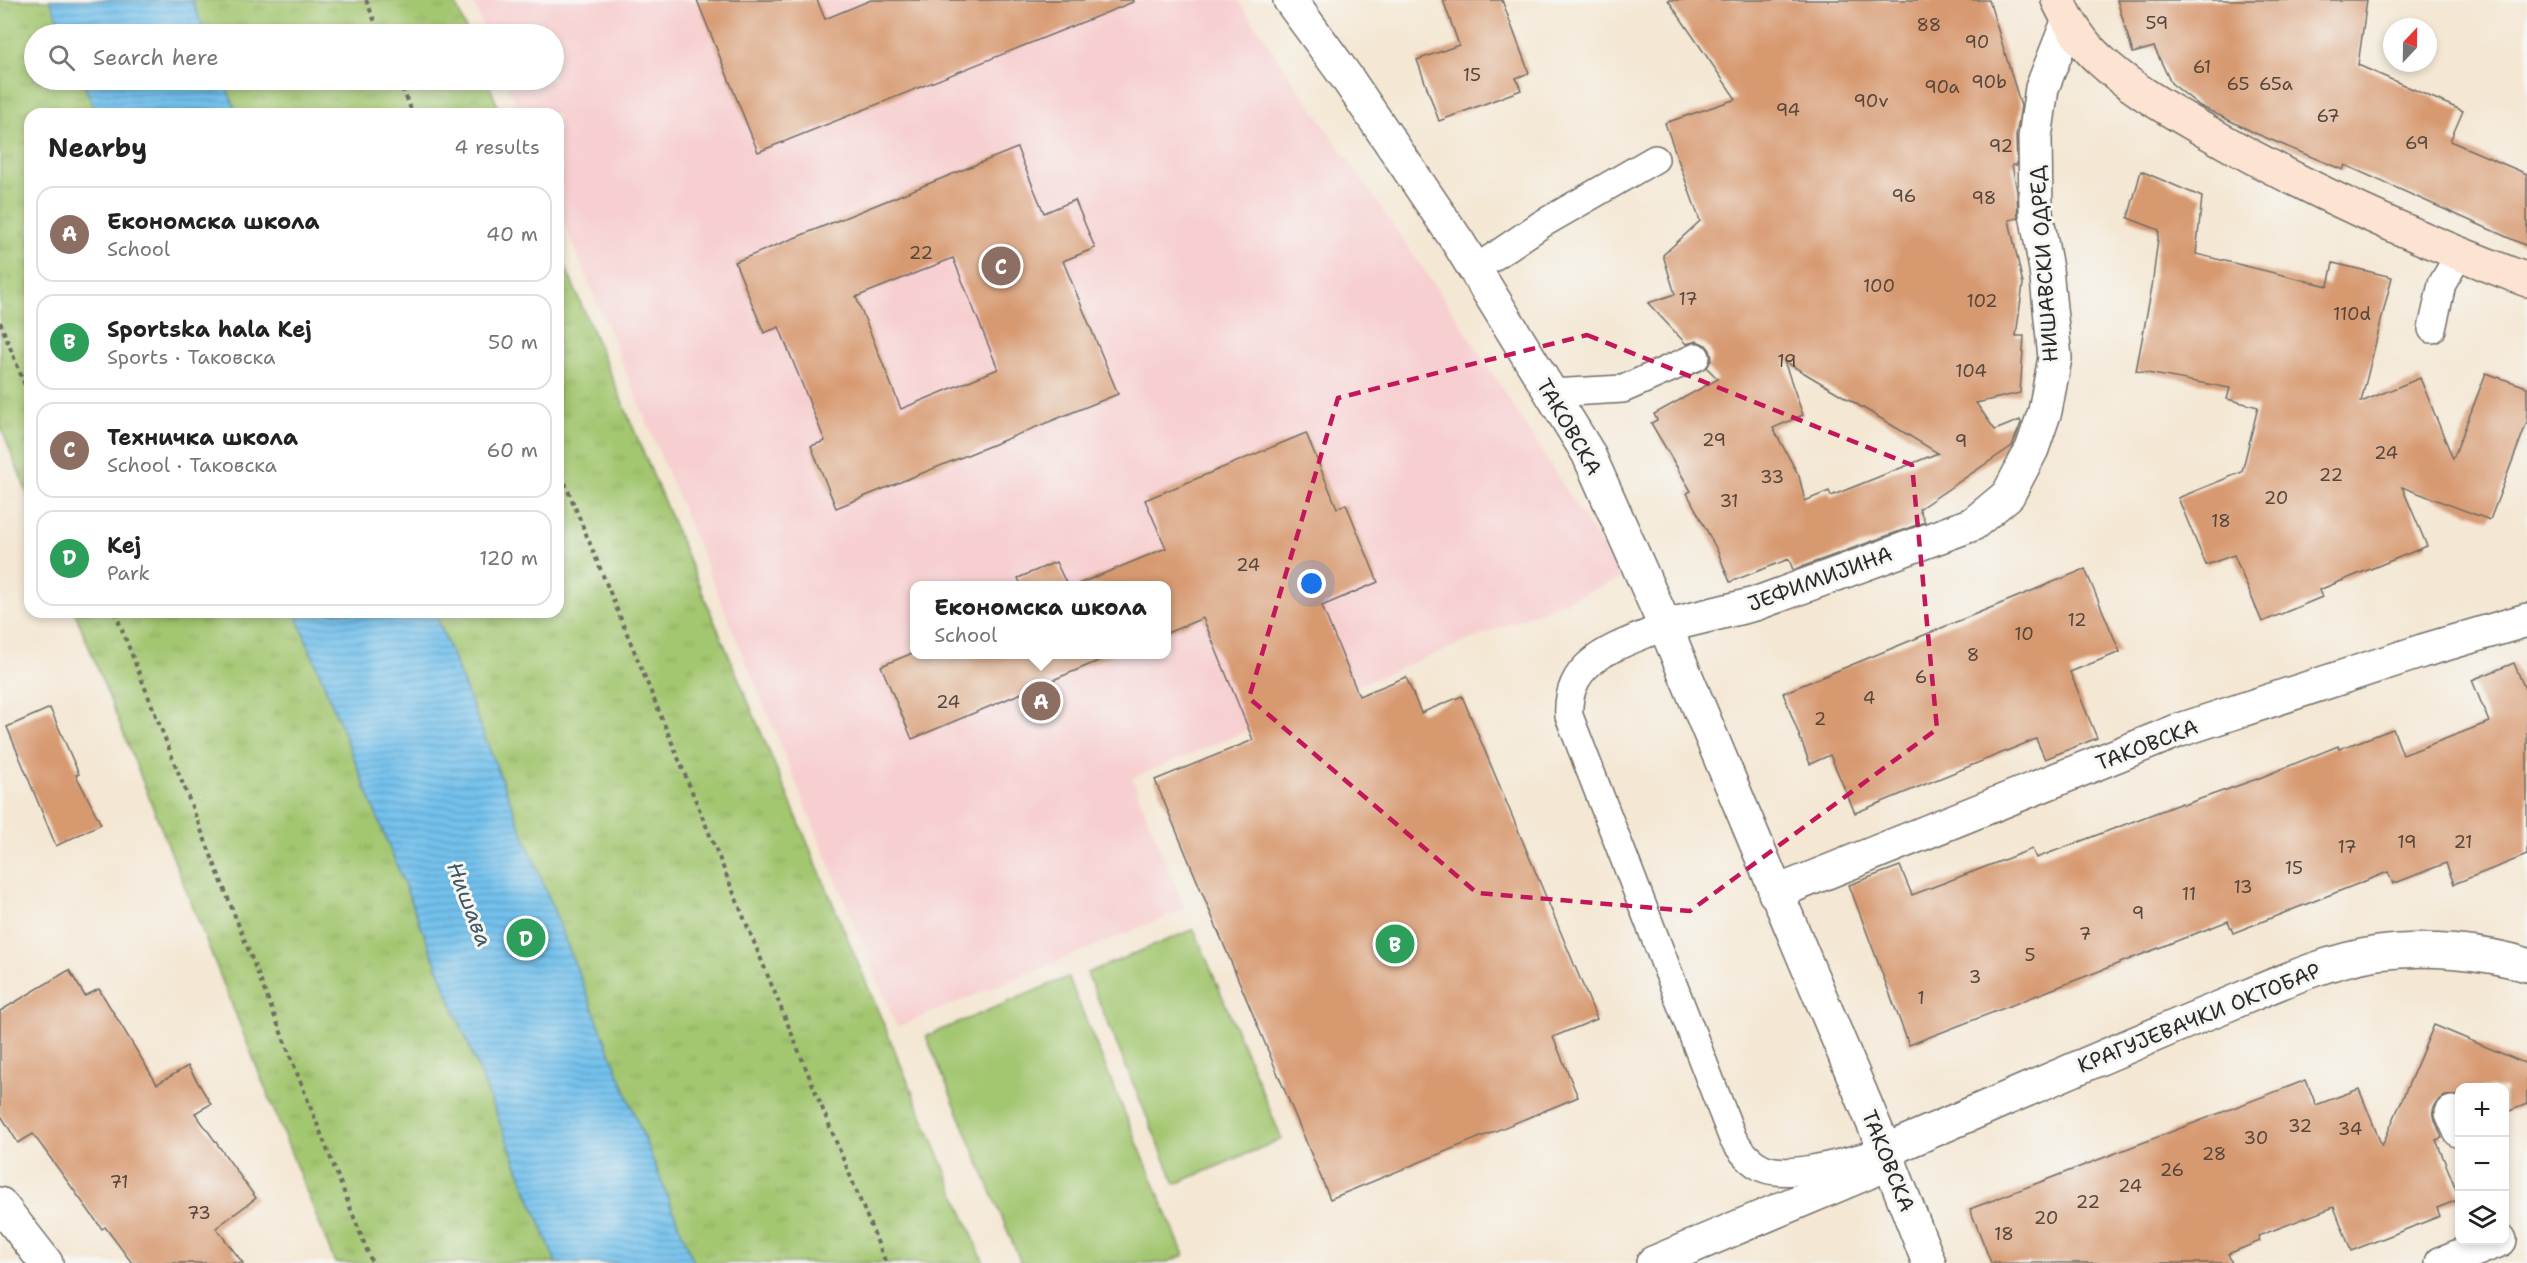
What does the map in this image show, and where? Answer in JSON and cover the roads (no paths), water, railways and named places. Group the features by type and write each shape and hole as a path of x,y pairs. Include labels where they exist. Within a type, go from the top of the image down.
{"street":[{"name":"ТАКОВСКА","path":"1291,0 1458,242 1588,453 1665,626 1888,1157 1929,1263"},
{"name":"НИШАВСКИ ОДРЕД","path":"2063,11 2097,58 2138,92 2258,161 2459,255 2527,280"},
{"name":"НИШАВСКИ ОДРЕД","path":"1973,524 2008,495 2032,449 2045,411 2055,358 2046,269 2036,213 2035,138 2042,88 2063,11"},
{"name":"ЈЕФИМИЈИНА","path":"1665,626 1755,604 1973,524"},
{"name":"ТАКОВСКА","path":"1776,893 2177,731 2422,651 2527,620"},
{"name":"КРАГУЈЕВАЧКИ ОКТОБАР","path":"1653,1263 2170,1029 2316,969 2347,959 2380,953 2435,951 2525,957"},
{"path":"0,1204 46,1263"},
{"path":"2442,1263 2488,1245"},
{"path":"2503,1245 2511,1263"}],"lane":[{"path":"1474,270 1552,218 1655,159"},
{"path":"2432,328 2442,284 2459,255"},
{"path":"1551,393 1623,389 1696,357"},
{"path":"1665,626 1593,659 1581,670 1568,700 1569,716 1733,1139 1745,1155 1761,1167 1778,1172 1796,1172 1888,1157"}],"water":[{"path":"50,0 192,0 202,24 60,24"},
{"path":"86,90 228,90 235,108 94,108"},
{"name":"Нишава","path":"297,618 437,618 694,1263 556,1263"}],"place":[{"name":"Техничка школа","path":"1001,266"},
{"name":"Економска школа","path":"1041,701"},
{"name":"Кеј","path":"526,938"},
{"name":"Sportska hala Kej","path":"1395,944"}]}
